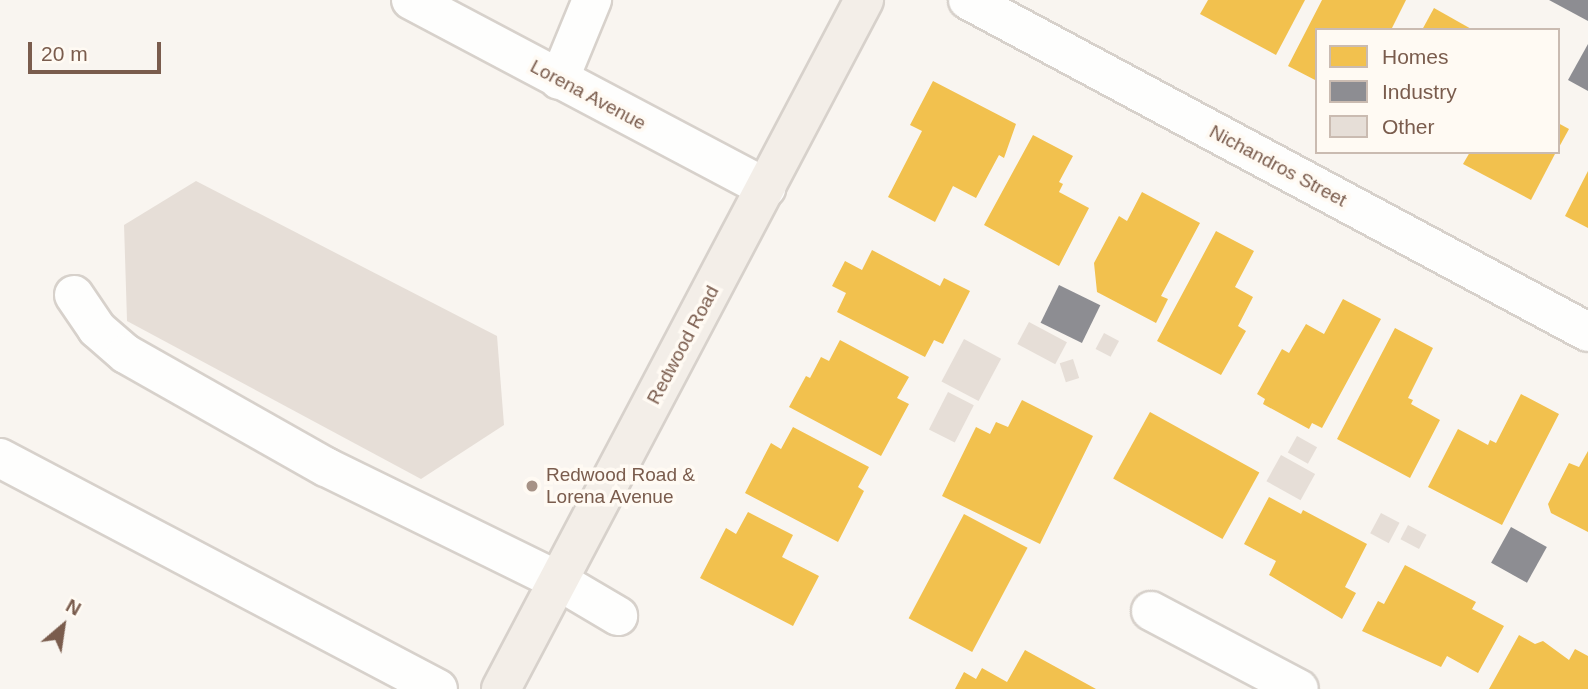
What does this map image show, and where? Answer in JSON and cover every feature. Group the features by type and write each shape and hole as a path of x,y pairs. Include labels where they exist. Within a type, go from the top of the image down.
{"main road":[{"name":"Redwood Road","path":"501,689 864,0"}],"street":[{"name":"Lorena Avenue","path":"411,0 766,188"},
{"path":"559,80 592,0"},
{"name":"Nichandros Street","path":"968,0 1588,332"},
{"path":"74,295 97,329 126,354 326,467 557,580 618,616"},
{"path":"0,458 438,689"},
{"path":"1151,611 1299,689"}],"building: Homes":[{"path":"1208,0 1305,0 1276,55 1200,14"},
{"path":"1322,0 1406,0 1392,28 1315,28 1315,80 1288,66"},
{"path":"1434,8 1469,28 1423,28"},
{"path":"933,81 1016,124 1004,158 999,155 976,198 953,186 935,222 888,197 922,131 910,125"},
{"path":"1560,124 1569,129 1560,145"},
{"path":"1033,135 1073,156 1059,182 1063,184 1059,192 1089,208 1059,266 984,225"},
{"path":"1469,154 1555,154 1531,200 1463,164"},
{"path":"1588,171 1588,228 1565,216"},
{"path":"1142,192 1200,223 1161,296 1168,299 1156,323 1097,292 1094,263 1119,216 1127,221"},
{"path":"1216,231 1254,251 1235,287 1253,297 1238,326 1246,331 1221,375 1157,341"},
{"path":"872,250 940,286 944,278 970,291 943,344 934,340 925,357 837,312 846,293 832,286 845,261 862,270"},
{"path":"1343,299 1381,319 1322,428 1312,423 1309,429 1263,404 1265,399 1257,394 1282,349 1289,353 1306,324 1324,334"},
{"path":"1395,328 1433,348 1408,398 1413,400 1411,404 1440,420 1410,478 1337,439"},
{"path":"840,340 909,377 897,398 909,404 881,456 789,407 806,376 810,378 821,357 829,361"},
{"path":"1521,394 1559,414 1502,525 1428,487 1458,429 1488,445 1490,440 1496,443"},
{"path":"1022,400 1093,436 1040,544 942,496 976,427 990,434 996,422 1008,427"},
{"path":"1150,412 1259,473 1222,539 1113,478"},
{"path":"793,427 869,467 858,487 864,491 838,542 745,493 771,443 781,449"},
{"path":"1588,451 1588,532 1551,513 1548,504 1569,463 1579,467"},
{"path":"1269,497 1301,514 1303,510 1367,544 1345,587 1356,593 1342,619 1269,575 1276,561 1244,544"},
{"path":"748,512 793,535 782,557 819,576 793,626 700,578 726,528 736,534"},
{"path":"964,514 1028,548 972,652 909,618"},
{"path":"1405,565 1476,602 1472,609 1504,626 1478,673 1447,656 1441,667 1362,631 1378,601 1384,604"},
{"path":"1519,635 1535,644 1543,641 1569,660 1575,649 1588,656 1588,689 1489,689"},
{"path":"1025,650 1096,689 955,689 964,672 976,679 982,668 1007,682"}],"building: Industry":[{"path":"1549,0 1588,0 1588,21"},
{"path":"1588,44 1588,91 1568,80"},
{"path":"1059,285 1100,305 1082,343 1041,323"},
{"path":"1511,527 1547,547 1527,583 1491,563"}],"building: Other":[{"path":"196,181 497,336 504,425 421,479 127,321 124,225"},
{"path":"1029,322 1067,342 1055,364 1017,344"},
{"path":"1104,333 1119,341 1111,357 1096,349"},
{"path":"964,339 1001,359 979,401 941,381"},
{"path":"1073,359 1079,378 1066,382 1060,363"},
{"path":"948,392 974,405 955,443 929,429"},
{"path":"1297,436 1317,447 1308,464 1288,453"},
{"path":"1281,455 1315,474 1301,500 1266,481"},
{"path":"1381,513 1400,523 1389,543 1370,533"},
{"path":"1408,525 1427,535 1419,549 1400,539"}],"place":[{"name":"Redwood Road & Lorena Avenue","path":"532,486"}]}
